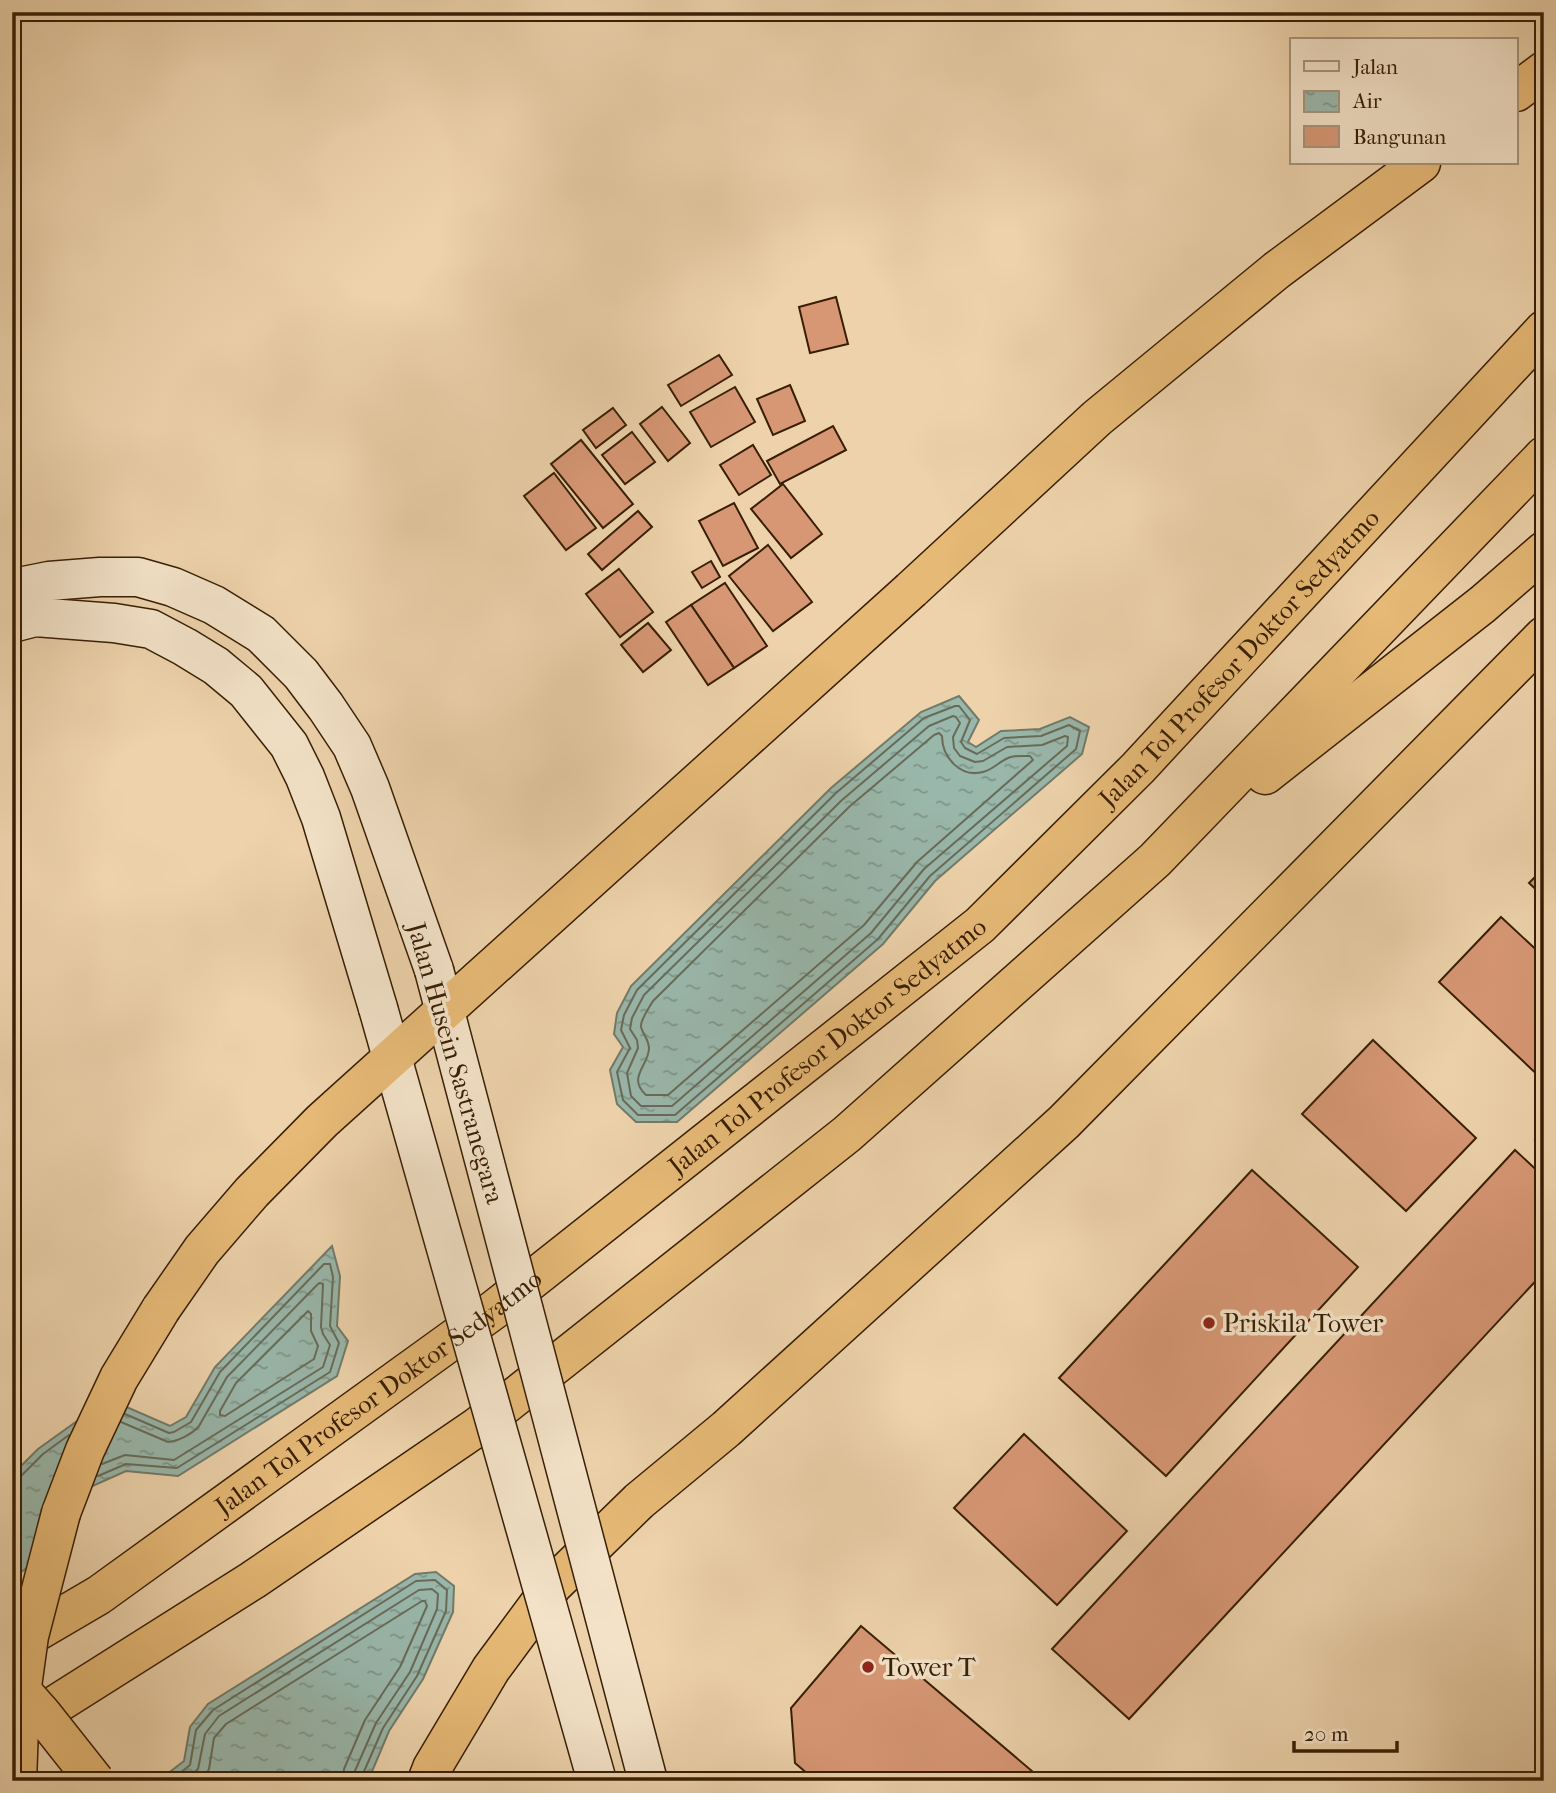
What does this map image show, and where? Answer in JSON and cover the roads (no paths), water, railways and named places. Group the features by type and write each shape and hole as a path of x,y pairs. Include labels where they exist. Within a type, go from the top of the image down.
{"highway":[{"path":"1518,90 1544,71"},
{"path":"17,1781 20,1701 29,1636 61,1513 85,1450 119,1378 160,1309 202,1250 252,1192 323,1121 911,590 1097,418 1277,270 1420,164"},
{"name":"Jalan Tol Profesor Doktor Sedyatmo","path":"12,1646 99,1595 495,1309 980,925 1138,768 1544,330"},
{"path":"1155,860 1544,456"},
{"path":"12,1732 253,1580 477,1427 847,1134 1155,860 1483,604 1544,551"},
{"path":"427,1781 432,1768 491,1669 553,1586 639,1501 726,1429 1064,1122 1544,636"},
{"path":"12,1680 95,1781"}],"main road":[{"name":"Jalan Husein Sastranegara","path":"12,590 49,581 138,577 173,587 214,605 261,634 301,674 352,746 370,788 434,970 648,1781"},
{"path":"12,623 34,617 114,623 151,629 216,666 246,691 289,745 321,818 378,1009 597,1781"}],"water":[{"path":"959,696 979,720 968,742 976,747 1001,731 1040,729 1070,717 1089,727 1082,754 935,881 883,944 677,1122 636,1122 617,1104 610,1070 623,1047 614,1034 617,1013 631,986 831,788 921,712"},
{"path":"332,1246 340,1276 337,1326 348,1341 337,1376 178,1476 126,1471 88,1488 39,1560 12,1578 12,1475 38,1449 108,1399 170,1426 186,1417 215,1367"},
{"path":"436,1572 454,1586 453,1612 423,1679 389,1731 368,1781 158,1781 184,1761 190,1727 208,1704 415,1574"}],"place":[{"name":"Priskila Tower","path":"1209,1323"},
{"name":"Tower T","path":"868,1667"}]}
